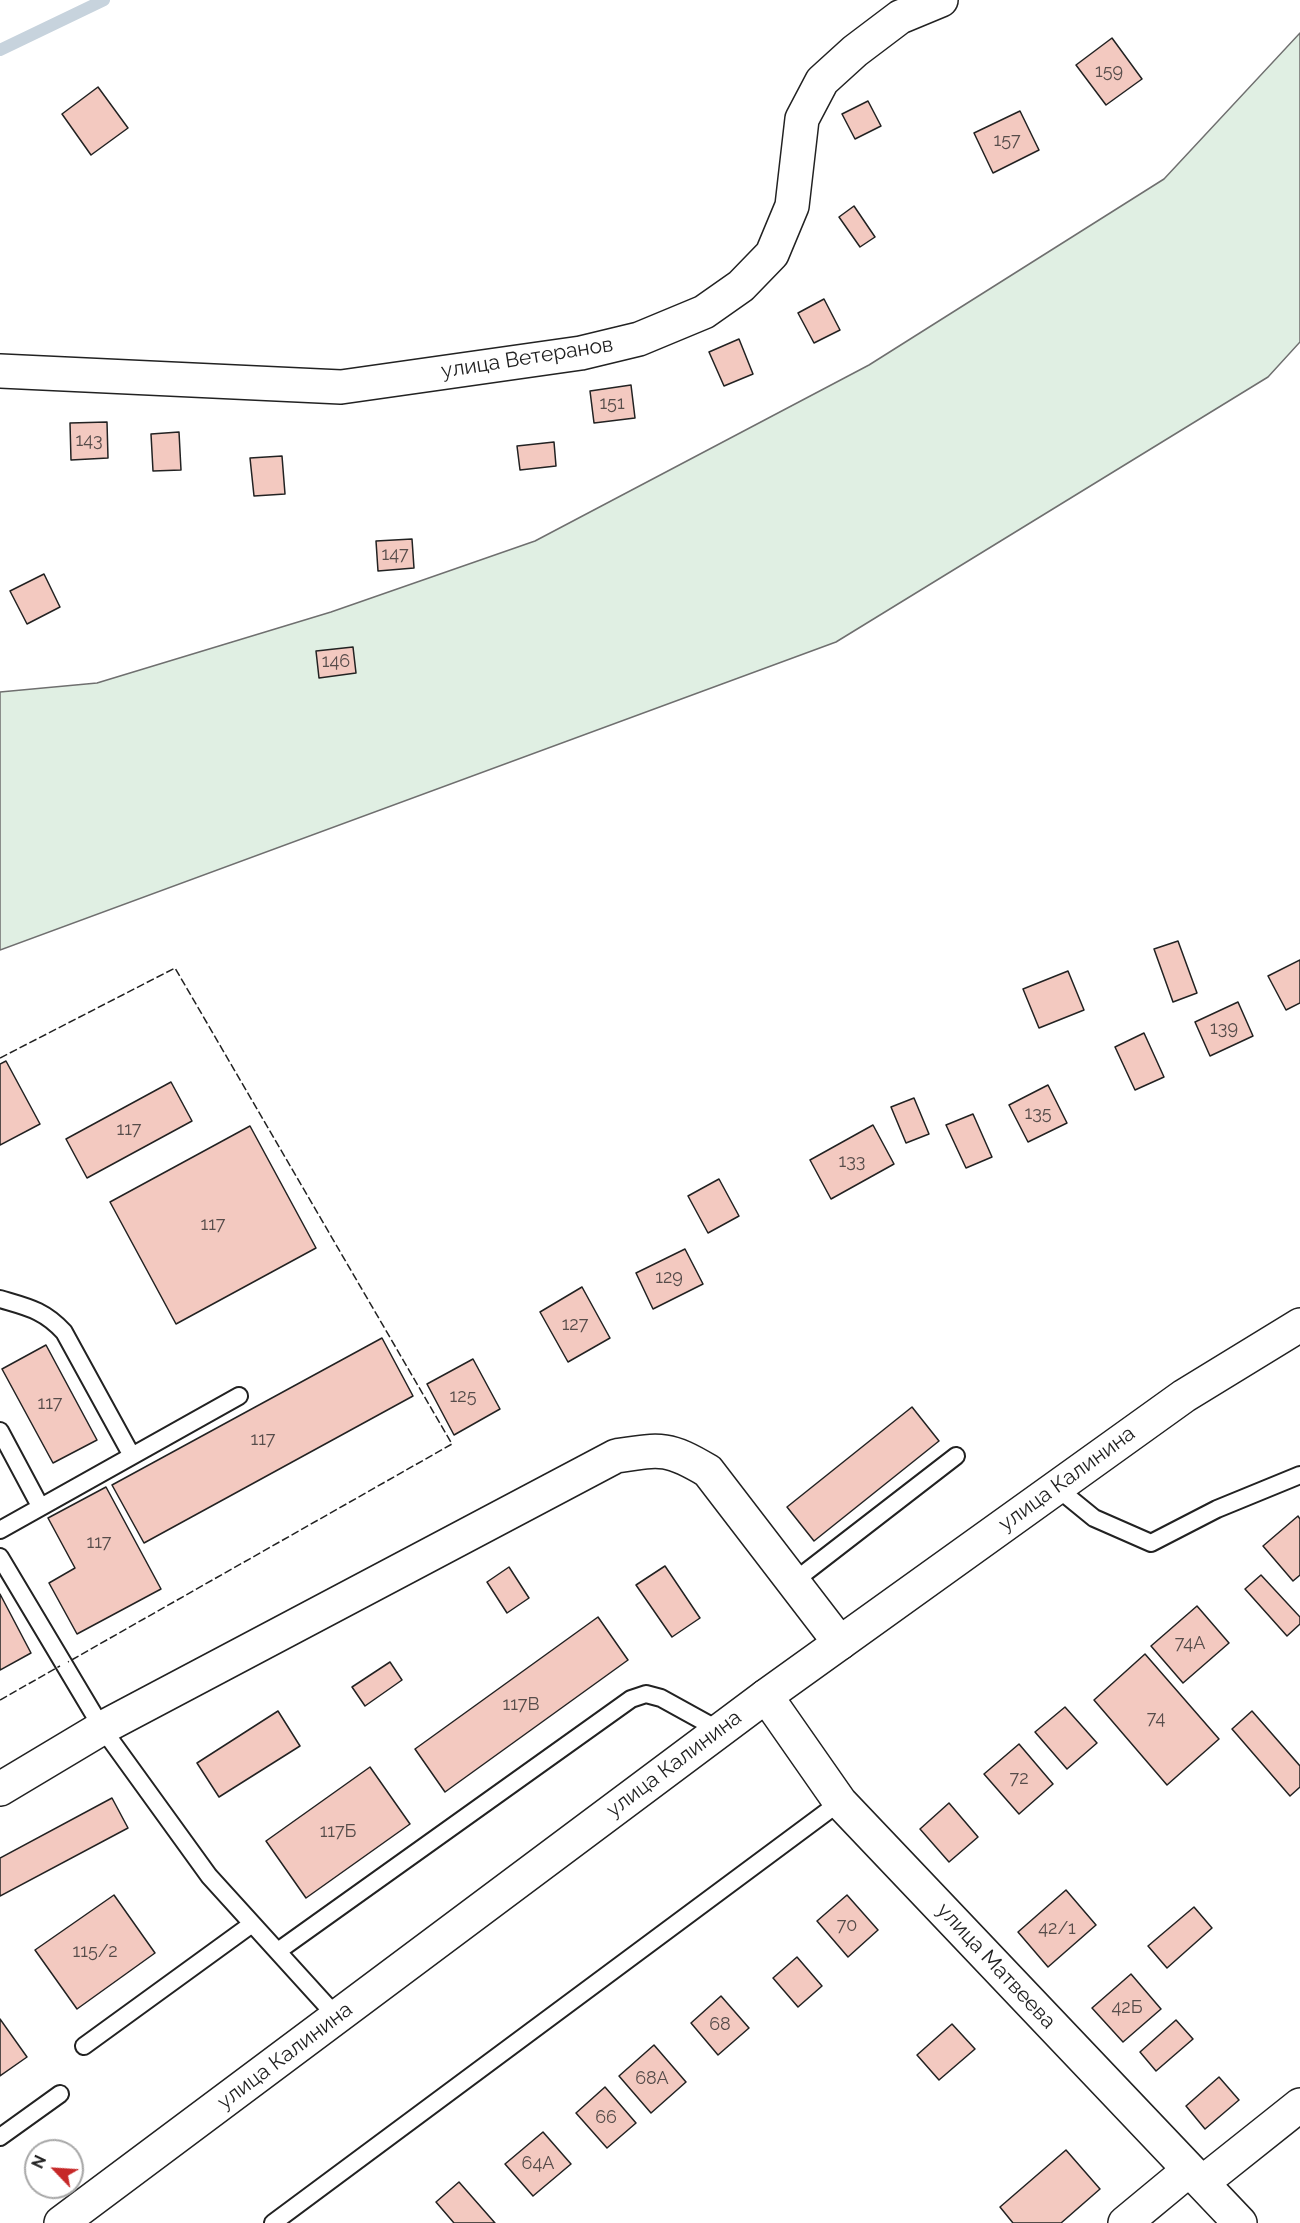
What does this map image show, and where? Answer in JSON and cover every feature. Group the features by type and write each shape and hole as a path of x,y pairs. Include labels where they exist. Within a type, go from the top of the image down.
{"street":[{"name":"улица Ветеранов","path":"0,370 341,387 580,353 639,339 704,312 741,286 772,254 792,206 802,119 822,81 855,51 900,18 941,0"},
{"name":"улица Калинина","path":"61,2223 719,1730 1184,1396 1300,1325"},
{"path":"0,1789 102,1728 616,1456 658,1449 684,1456 708,1471 840,1643"},
{"name":"улица Матвеева","path":"766,1696 840,1802 1240,2223"},
{"path":"1125,2223 1300,2105"}],"lane":[{"path":"0,1299 34,1309 52,1318 64,1332 132,1456"},
{"path":"0,1530 239,1396"},
{"path":"0,1431 40,1506"},
{"path":"793,1582 956,1456"},
{"path":"1056,1487 1094,1518 1151,1543 1217,1509 1300,1474"},
{"path":"0,1557 102,1728 209,1876 337,2016"},
{"path":"278,1951 631,1699 646,1694 661,1698 719,1730"},
{"path":"273,2223 840,1802"},
{"path":"84,2046 252,1924"},
{"path":"0,2137 60,2094"}],"green space":[{"path":"1300,33 1300,342 1268,377 836,642 0,950 0,692 97,683 331,612 535,541 869,365 1164,179"}],"building":[{"path":"1112,38 1142,79 1106,105 1076,65"},
{"path":"98,87 128,128 91,155 62,114"},
{"path":"868,101 881,126 855,139 842,114"},
{"path":"1020,111 1039,150 993,173 974,133"},
{"path":"854,206 875,237 860,247 839,217"},
{"path":"824,299 840,330 814,343 798,313"},
{"path":"739,339 753,374 724,386 709,352"},
{"path":"631,385 635,418 594,423 590,391"},
{"path":"107,422 108,458 71,460 70,423"},
{"path":"179,432 181,470 153,471 151,434"},
{"path":"554,442 556,466 520,470 517,446"},
{"path":"282,456 285,494 254,496 250,458"},
{"path":"412,539 414,568 378,571 376,541"},
{"path":"44,574 60,607 27,624 10,591"},
{"path":"353,647 356,673 319,678 316,651"},
{"path":"1178,941 1197,993 1173,1002 1154,949"},
{"path":"1300,960 1300,1003 1286,1010 1268,976"},
{"path":"1068,971 1084,1010 1039,1028 1023,989"},
{"path":"1238,1002 1253,1036 1210,1056 1195,1022"},
{"path":"1144,1033 1164,1077 1135,1090 1115,1047"},
{"path":"6,1061 40,1124 0,1145 0,1064"},
{"path":"171,1082 192,1121 87,1178 66,1139"},
{"path":"1048,1085 1067,1123 1028,1142 1009,1105"},
{"path":"914,1098 929,1134 906,1143 891,1107"},
{"path":"973,1114 992,1157 966,1168 946,1125"},
{"path":"873,1125 894,1164 831,1199 810,1160"},
{"path":"250,1126 316,1248 176,1324 110,1202"},
{"path":"719,1179 739,1216 708,1233 688,1196"},
{"path":"685,1249 703,1284 653,1309 636,1273"},
{"path":"582,1287 610,1338 568,1362 540,1312"},
{"path":"382,1338 413,1396 144,1543 112,1485"},
{"path":"46,1345 97,1440 53,1463 2,1369"},
{"path":"473,1359 500,1409 454,1435 427,1384"},
{"path":"912,1407 939,1441 814,1541 787,1507"},
{"path":"106,1487 161,1589 77,1634 49,1583 75,1568 48,1518"},
{"path":"1298,1516 1300,1519 1300,1575 1293,1581 1263,1546"},
{"path":"665,1566 700,1618 672,1637 636,1585"},
{"path":"509,1567 529,1598 507,1613 487,1582"},
{"path":"1261,1575 1300,1617 1300,1624 1287,1636 1245,1589"},
{"path":"0,1594 31,1653 0,1670"},
{"path":"1197,1606 1229,1643 1183,1683 1151,1646"},
{"path":"598,1617 628,1660 445,1792 415,1749"},
{"path":"1145,1654 1219,1739 1167,1785 1094,1700"},
{"path":"390,1662 402,1680 365,1706 352,1687"},
{"path":"1065,1707 1097,1743 1067,1769 1035,1732"},
{"path":"278,1711 300,1746 219,1797 197,1763"},
{"path":"1252,1711 1300,1766 1300,1787 1290,1796 1232,1729"},
{"path":"1019,1744 1053,1784 1019,1814 984,1774"},
{"path":"370,1767 410,1824 306,1898 266,1841"},
{"path":"112,1798 128,1828 0,1896 0,1858"},
{"path":"949,1803 978,1837 949,1862 920,1829"},
{"path":"1066,1890 1096,1925 1048,1967 1018,1932"},
{"path":"114,1895 155,1953 77,2009 35,1950"},
{"path":"847,1895 878,1930 848,1957 817,1921"},
{"path":"1194,1907 1212,1928 1167,1968 1148,1946"},
{"path":"797,1957 822,1986 798,2007 773,1978"},
{"path":"1131,1974 1161,2009 1123,2042 1092,2008"},
{"path":"721,1996 749,2028 718,2055 691,2023"},
{"path":"0,2019 27,2057 0,2076"},
{"path":"1176,2020 1193,2039 1156,2071 1140,2052"},
{"path":"952,2024 975,2049 939,2080 917,2055"},
{"path":"654,2045 686,2082 651,2113 619,2076"},
{"path":"1219,2077 1239,2100 1205,2129 1186,2106"},
{"path":"605,2087 636,2123 607,2148 576,2113"},
{"path":"543,2132 571,2164 533,2196 505,2164"},
{"path":"1066,2150 1100,2189 1061,2223 1013,2223 1000,2207"},
{"path":"459,2182 495,2223 454,2223 436,2202"}],"waterway":[{"path":"0,50 104,0"}],"fence":[{"path":"0,1058 175,968 452,1444 68,1662"},
{"path":"0,1700 60,1666"}]}
